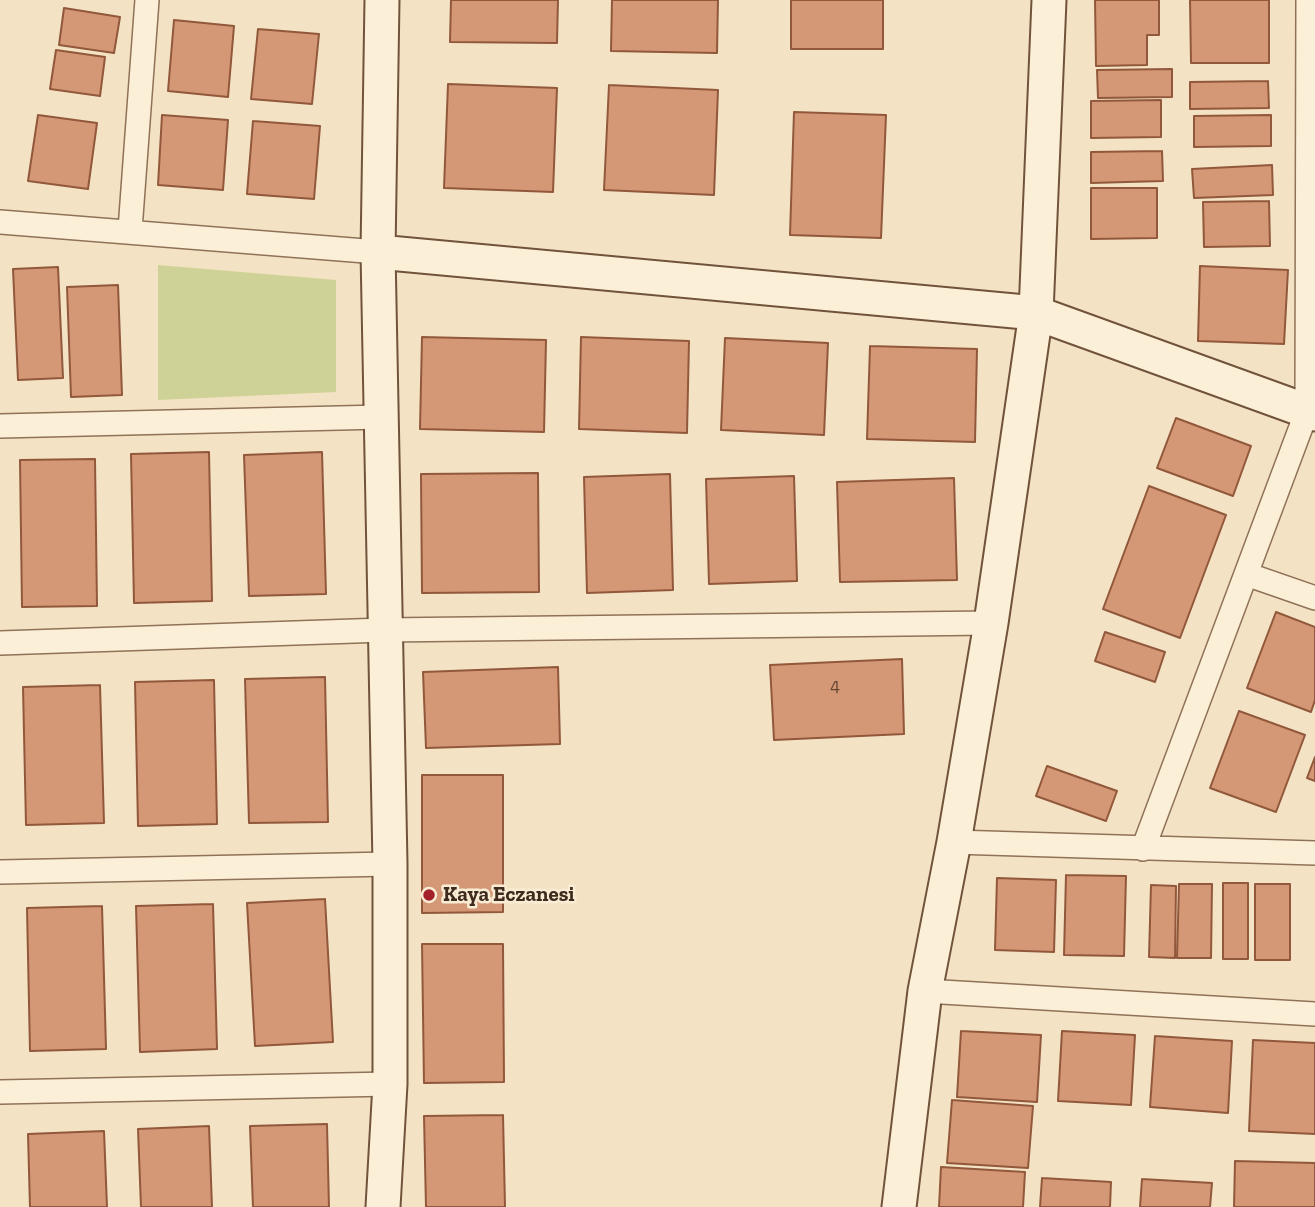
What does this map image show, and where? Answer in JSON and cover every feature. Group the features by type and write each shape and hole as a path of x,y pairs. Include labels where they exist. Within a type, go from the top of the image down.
{"street":[{"path":"130,230 147,0"},
{"path":"383,0 378,252 390,864 390,1084 383,1207"},
{"path":"899,1207 925,991 954,842 991,623 1036,313 1049,0"},
{"path":"1143,849 1246,574 1311,413 1308,0"},
{"path":"0,222 130,230 1036,313 1311,413"},
{"path":"0,426 382,417"},
{"path":"1246,574 1315,598"},
{"path":"0,643 384,630 991,623"},
{"path":"954,842 1315,853"},
{"path":"0,872 390,864"},
{"path":"925,991 1315,1014"},
{"path":"0,1092 390,1084"}],"green space":[{"path":"158,265 336,280 336,392 158,400"}],"building":[{"path":"451,0 558,0 557,43 450,42"},
{"path":"612,0 718,0 717,53 611,51"},
{"path":"791,0 883,0 883,49 791,49"},
{"path":"1095,0 1159,0 1159,35 1147,35 1147,65 1096,66"},
{"path":"1190,0 1269,0 1269,63 1191,63"},
{"path":"64,8 120,17 114,53 59,45"},
{"path":"174,20 234,26 228,97 168,91"},
{"path":"258,29 319,34 312,104 251,99"},
{"path":"56,50 105,57 100,96 50,89"},
{"path":"1172,69 1172,97 1098,98 1097,70"},
{"path":"1268,81 1269,108 1190,109 1190,82"},
{"path":"448,84 557,88 553,192 444,188"},
{"path":"609,85 718,90 714,195 604,190"},
{"path":"1161,100 1161,137 1091,138 1091,101"},
{"path":"794,112 886,115 881,238 790,235"},
{"path":"38,115 97,123 88,189 28,181"},
{"path":"162,115 228,120 223,190 158,185"},
{"path":"1271,115 1271,146 1194,147 1194,116"},
{"path":"253,121 320,126 314,199 247,194"},
{"path":"1162,151 1163,181 1091,183 1091,152"},
{"path":"1272,165 1273,195 1194,198 1192,169"},
{"path":"1091,188 1157,188 1157,238 1091,239"},
{"path":"1269,201 1270,246 1204,247 1203,202"},
{"path":"1200,266 1288,270 1284,344 1198,341"},
{"path":"58,267 63,378 18,380 13,269"},
{"path":"118,285 122,395 71,397 67,287"},
{"path":"422,337 546,340 544,432 420,429"},
{"path":"581,337 689,341 687,433 579,429"},
{"path":"725,338 828,343 824,435 721,430"},
{"path":"870,346 977,349 975,442 867,439"},
{"path":"1176,418 1251,446 1233,496 1157,468"},
{"path":"209,452 212,601 134,603 131,454"},
{"path":"322,452 326,594 249,596 244,455"},
{"path":"95,459 97,606 22,607 20,460"},
{"path":"538,473 539,592 422,593 421,474"},
{"path":"670,474 673,590 587,593 584,477"},
{"path":"794,476 797,581 709,584 706,479"},
{"path":"954,478 957,580 840,582 837,482"},
{"path":"1149,486 1226,515 1180,638 1103,609"},
{"path":"1276,612 1315,627 1315,700 1311,712 1247,688"},
{"path":"1105,632 1165,652 1155,682 1095,661"},
{"path":"902,659 904,734 774,740 770,665"},
{"path":"558,667 560,744 426,748 423,672"},
{"path":"325,677 328,822 249,823 245,679"},
{"path":"214,680 217,824 138,826 135,682"},
{"path":"100,685 104,823 26,825 23,687"},
{"path":"1239,711 1305,735 1276,812 1210,788"},
{"path":"1315,757 1315,781 1307,778"},
{"path":"1047,766 1117,791 1106,821 1036,796"},
{"path":"422,775 503,775 503,912 422,913"},
{"path":"1066,875 1126,876 1124,956 1064,955"},
{"path":"997,878 1056,880 1054,952 995,950"},
{"path":"1223,883 1248,883 1248,959 1223,959"},
{"path":"1179,884 1212,884 1211,958 1177,958"},
{"path":"1255,884 1290,884 1290,960 1255,960"},
{"path":"1151,885 1176,886 1175,958 1149,957"},
{"path":"325,899 333,1042 255,1046 247,903"},
{"path":"213,904 217,1049 140,1052 136,906"},
{"path":"102,906 106,1049 30,1051 27,908"},
{"path":"422,944 503,944 504,1082 424,1083"},
{"path":"961,1031 1041,1035 1037,1102 957,1097"},
{"path":"1062,1031 1135,1035 1131,1105 1058,1101"},
{"path":"1155,1036 1232,1041 1228,1113 1150,1107"},
{"path":"1253,1040 1315,1043 1315,1134 1249,1131"},
{"path":"952,1100 1033,1106 1028,1168 947,1163"},
{"path":"503,1115 505,1207 426,1207 424,1116"},
{"path":"327,1124 329,1207 253,1207 250,1126"},
{"path":"209,1126 212,1207 141,1207 138,1129"},
{"path":"104,1131 107,1207 30,1207 28,1134"},
{"path":"1235,1161 1315,1163 1315,1207 1234,1207"},
{"path":"941,1167 1025,1172 1023,1207 939,1207"},
{"path":"1042,1178 1111,1182 1110,1207 1040,1207"},
{"path":"1142,1179 1212,1183 1210,1207 1140,1207"}],"place":[{"name":"Kaya Eczanesi","path":"429,895"}]}
